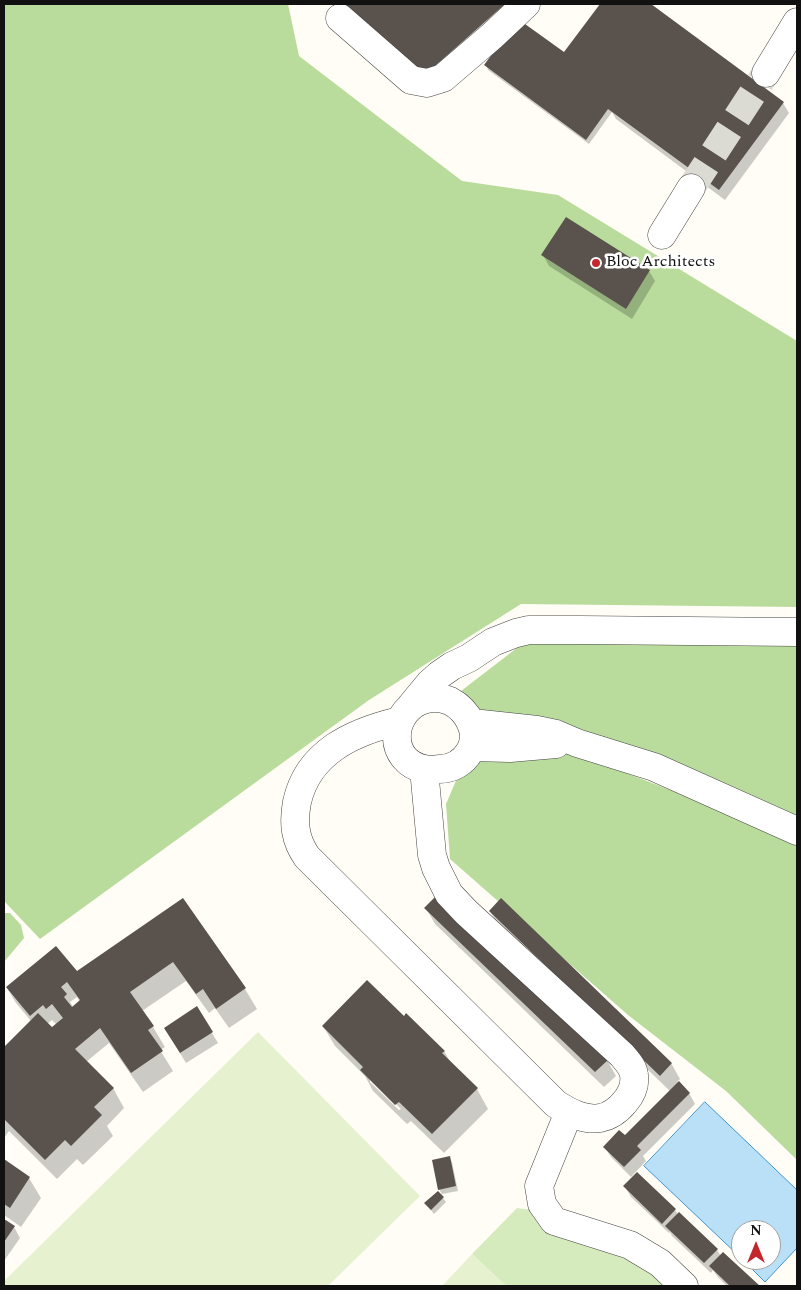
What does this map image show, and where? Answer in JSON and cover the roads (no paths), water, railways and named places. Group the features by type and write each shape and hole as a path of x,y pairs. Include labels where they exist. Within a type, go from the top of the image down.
{"street":[{"path":"340,18 410,80 427,83 443,78 526,4"},
{"path":"766,73 797,22"},
{"path":"662,235 691,188"},
{"path":"436,769 429,822 432,855 448,894 622,1055 632,1068 635,1078 630,1095 620,1107 601,1118 590,1119 581,1117 556,1104 307,857 300,848 296,837 295,811 300,791 308,774 325,754 362,732 405,714 422,700 435,698 448,700 462,709 472,735 467,756 461,762 436,769 413,765 406,760 400,752 397,735 405,714 430,683 439,675 499,639 516,633 529,630 797,632"},
{"path":"448,700 463,674 469,658"},
{"path":"472,735 537,730 556,734 577,743 654,767 797,832"},
{"path":"569,1112 539,1186 542,1204 554,1220 630,1245 660,1263 684,1286"}],"water":[{"path":"705,1102 797,1190 797,1248 781,1265 781,1220 731,1220 731,1249 644,1166"},
{"path":"753,1270 776,1270 765,1282"}],"tunnel":[{"path":"691,188 766,73"}],"place":[{"name":"Bloc Architects","path":"596,263"}]}
